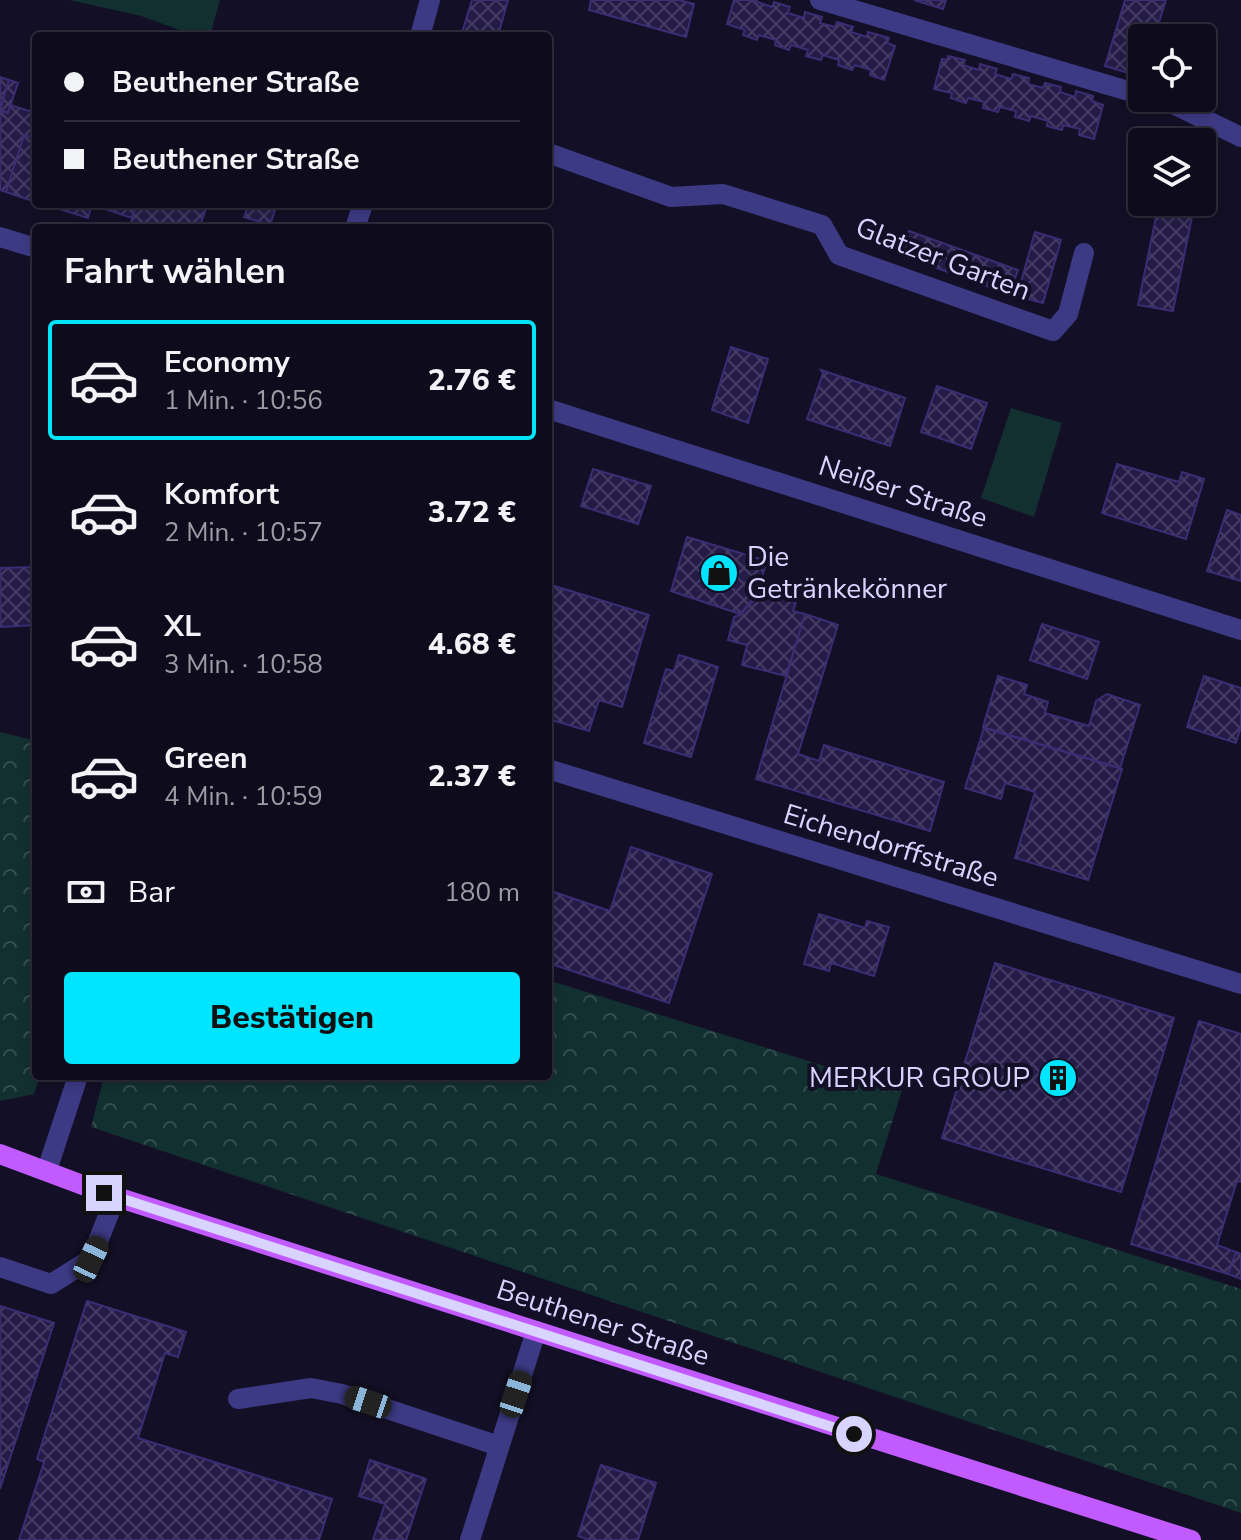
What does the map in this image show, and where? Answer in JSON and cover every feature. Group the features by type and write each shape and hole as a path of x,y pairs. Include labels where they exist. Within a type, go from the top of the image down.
{"main road":[{"name":"Beuthener Straße","path":"0,1154 116,1196 1191,1540"}],"street":[{"path":"421,32 430,0"},
{"path":"820,0 1128,91"},
{"path":"1190,112 1241,137"},
{"name":"Glatzer Garten","path":"552,154 671,197 723,194 822,225 839,255 1053,331 1068,314 1084,253"},
{"path":"0,237 32,247"},
{"name":"Neißer Straße","path":"552,410 1241,630"},
{"name":"Eichendorffstraße","path":"552,770 1241,984"},
{"path":"47,1170 77,1080"},
{"path":"0,1267 51,1284 91,1259 116,1196"},
{"path":"470,1540 536,1331"},
{"path":"238,1399 311,1388 342,1394 499,1446"}],"green space":[{"path":"69,0 220,0 211,32 185,32 141,16"},
{"path":"1011,408 1062,423 1034,517 981,498"},
{"path":"0,732 32,740 32,1080 39,1080 34,1094 0,1101"},
{"path":"552,981 902,1090 876,1174 1241,1289 1241,1513 91,1127 103,1080 552,1080"}],"building":[{"path":"472,0 508,0 499,32 462,32"},
{"path":"591,0 679,0 694,4 686,37 589,10"},
{"path":"734,0 757,0 772,7 774,2 790,7 788,13 804,18 805,12 822,17 820,23 835,27 837,22 853,27 851,32 867,37 868,32 889,38 887,43 895,46 884,80 870,75 871,70 855,65 852,70 838,65 839,60 823,55 821,60 806,56 808,50 791,45 789,50 775,45 776,40 759,35 757,40 743,35 745,30 727,24"},
{"path":"914,0 946,0 943,9"},
{"path":"1125,0 1166,0 1158,24 1128,24 1128,73 1105,66"},
{"path":"948,56 965,60 963,65 979,70 980,64 997,69 995,74 1011,79 1013,74 1029,78 1028,84 1043,88 1045,83 1061,87 1060,92 1075,97 1076,91 1093,96 1092,101 1103,105 1094,139 1079,135 1080,129 1063,125 1062,130 1047,126 1048,121 1031,116 1029,121 1015,117 1016,111 1000,107 998,112 983,108 984,102 968,98 966,103 951,98 952,93 934,89 942,59 947,60"},
{"path":"0,77 9,80 0,110"},
{"path":"9,80 18,83 8,113 0,110"},
{"path":"10,105 32,112 32,138 24,135 6,192 0,190 0,111 8,113"},
{"path":"24,135 32,138 32,201 6,192"},
{"path":"56,208 91,208 88,218"},
{"path":"105,208 135,208 132,218"},
{"path":"135,208 206,208 200,224 131,224"},
{"path":"244,208 276,208 270,224 244,217 247,209"},
{"path":"1156,216 1192,216 1173,311 1138,305"},
{"path":"909,231 1018,270 1009,294 900,255"},
{"path":"1035,232 1061,240 1043,303 1017,296"},
{"path":"731,347 768,359 748,423 712,410"},
{"path":"821,370 905,398 890,446 807,419 823,373"},
{"path":"937,386 987,403 971,449 921,432"},
{"path":"1117,464 1179,482 1182,472 1204,479 1186,539 1102,513"},
{"path":"593,469 651,486 638,524 581,506"},
{"path":"1227,510 1241,515 1241,581 1207,571"},
{"path":"687,537 767,561 756,596 740,614 671,591"},
{"path":"32,567 32,625 0,627 0,568"},
{"path":"552,585 649,615 622,707 599,700 589,731 552,720"},
{"path":"760,593 796,602 793,611 805,614 786,676 742,665 747,645 728,640 734,617 740,615"},
{"path":"805,614 838,625 798,754 819,761 824,745 944,782 930,831 756,779"},
{"path":"1042,624 1099,642 1087,679 1030,660"},
{"path":"679,655 718,667 691,757 644,743 666,669 674,671"},
{"path":"998,676 1027,685 1024,694 1048,702 1045,713 1089,726 1096,701 1107,694 1140,705 1120,768 983,727"},
{"path":"1204,676 1241,688 1241,727 1236,743 1187,727"},
{"path":"984,728 1122,769 1088,880 1015,858 1035,792 1005,783 1001,799 965,788"},
{"path":"631,847 712,874 669,1003 552,964 552,891 610,911"},
{"path":"819,914 865,928 867,921 889,927 874,976 831,963 829,971 804,964"},
{"name":"MERKUR GROUP","path":"995,963 1174,1018 1121,1192 942,1138"},
{"path":"1199,1021 1241,1034 1241,1182 1237,1181 1217,1245 1236,1252 1228,1274 1131,1244"},
{"path":"1236,1252 1241,1254 1241,1279 1228,1274"},
{"path":"87,1301 186,1332 178,1357 165,1353 138,1438 332,1499 319,1540 19,1540 44,1462 37,1459"},
{"path":"0,1306 54,1323 0,1489"},
{"path":"370,1460 426,1479 406,1540 373,1540 385,1504 359,1496"},
{"path":"601,1465 656,1483 638,1540 589,1540 578,1536"}],"place":[{"name":"Die Getränkekönner","path":"719,573"},
{"name":"MERKUR GROUP","path":"1058,1078"}],"route":[{"path":"104,1193 854,1434"}]}
